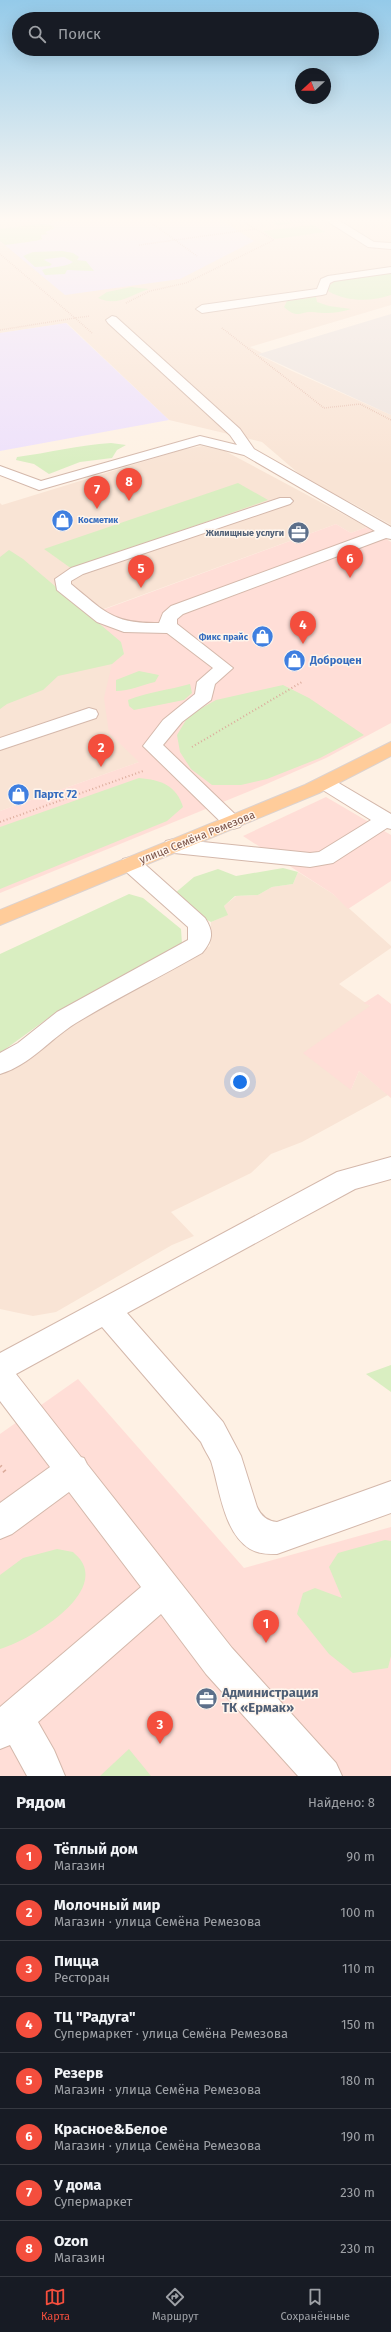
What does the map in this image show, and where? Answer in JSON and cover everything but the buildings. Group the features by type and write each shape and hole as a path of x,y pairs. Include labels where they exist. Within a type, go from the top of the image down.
{"main road":[{"name":"улица Семёна Ремезова","path":"0,918 233,823 325,783 391,748"}],"street":[{"path":"202,310 263,301"},
{"path":"112,320 236,432 249,452"},
{"path":"0,470 30,480 39,486 200,440 249,452 389,533"},
{"path":"170,628 131,627 111,623 100,617 63,586 63,578 77,570 285,501"},
{"path":"233,823 153,746 161,731 180,712 204,696 206,682 224,668 170,628 167,622 169,617 177,610 389,533"},
{"path":"0,744 89,714"},
{"path":"174,846 310,860 325,858 389,821 325,783"},
{"path":"0,1065 27,1049 66,1018 194,948 200,940 202,932 197,923 131,864"},
{"path":"0,1368 347,1180 391,1168"},
{"path":"106,1310 212,1432 225,1456 248,1525 262,1537 277,1538 391,1497"},
{"path":"0,1377 73,1469 163,1590 219,1661 323,1776"},
{"path":"0,1523 73,1469"},
{"path":"46,1776 41,1763 8,1724 163,1590"}],"path":[{"path":"55,301 92,334"},
{"path":"124,304 130,301"},
{"path":"0,330 90,316"},
{"path":"217,324 324,408 360,404 391,420"},
{"path":"189,749 302,682"},
{"path":"0,822 146,769"},
{"path":"0,1466 6,1473"}],"shaded area":[{"path":"0,301 391,301 391,305 250,347 262,353 259,355 292,371 391,415 391,525 352,503 311,484 262,442 169,420 67,323 0,333"},
{"path":"391,314 391,415 258,354 262,353"},
{"path":"66,323 169,420 0,451 0,333"},
{"path":"202,446 225,451 367,527 351,533 336,524 90,614 124,654 139,762 0,811 0,503 2,505 181,450"},
{"path":"336,524 351,533 367,527 391,542 391,723 326,758 262,786 0,893 0,811 139,762 109,733 104,698 112,664 124,654 89,615"},
{"path":"326,797 391,835 391,881 348,909 333,894 243,836"},
{"path":"298,872 333,894 391,946 391,948 339,984 370,1006 351,1090 359,1071 388,1095 302,1142 271,1154 251,1173 171,1212 194,1236 172,1245 56,1312 33,1316 0,1309 0,1074 77,1021 210,946 211,922 227,915 224,906 236,896 258,895 272,887 293,884"},
{"path":"378,994 391,1004 391,1098 359,1071 351,1090 303,1053 370,1006 364,1003"},
{"path":"78,1379 244,1568 391,1527 391,1776 0,1776 0,1434"}],"green space":[{"path":"287,301 317,301 329,306 351,309 333,313 308,312 296,314 284,307"},
{"path":"111,443 126,445 117,450 112,458 80,462 49,474 34,464 16,460 17,457 87,445"},
{"path":"238,483 268,500 72,569 44,549"},
{"path":"9,550 23,559 121,642 124,654 112,664 58,676 43,690 7,704 0,709 0,557"},
{"path":"139,671 159,675 155,682 131,689 116,691 116,680"},
{"path":"190,684 192,693 184,700 134,710 129,706 128,700 136,697"},
{"path":"283,685 309,698 364,735 320,758 267,779 241,785 212,785 191,769 180,752 177,735 189,715 216,700"},
{"path":"139,778 154,780 167,785 176,793 183,807 167,821 0,889 0,827"},
{"path":"283,868 298,872 293,884 272,887 258,895 235,896 224,906 228,915 211,922 190,911 174,894 194,877 218,869 236,876"},
{"path":"129,894 143,898 181,929 182,944 51,1016 0,1053 0,954"},
{"path":"391,1365 391,1392 366,1374"},
{"path":"385,1540 391,1541 391,1656 388,1668 353,1673 329,1654 297,1614 303,1593 315,1588 342,1598 329,1567 338,1553"},
{"path":"57,1549 73,1552 82,1562 85,1577 81,1591 58,1617 26,1638 0,1649 0,1575 23,1558"},
{"path":"129,1749 151,1776 100,1776"}],"place":[{"name":"Ozon","path":"129,501"},
{"name":"У дома","path":"97,509"},
{"name":"Косметик","path":"63,520"},
{"name":"Жилищные услуги","path":"299,533"},
{"name":"Красное&Белое","path":"350,578"},
{"name":"Резерв","path":"141,588"},
{"name":"Фикс прайс","path":"263,637"},
{"name":"ТЦ \"Радуга\"","path":"303,644"},
{"name":"Доброцен","path":"294,660"},
{"name":"Молочный мир","path":"101,767"},
{"name":"Партс 72","path":"19,794"},
{"name":"Тёплый дом","path":"266,1643"},
{"name":"Администрация ТК «Ермак»","path":"206,1699"},
{"name":"Пицца","path":"160,1744"}]}
